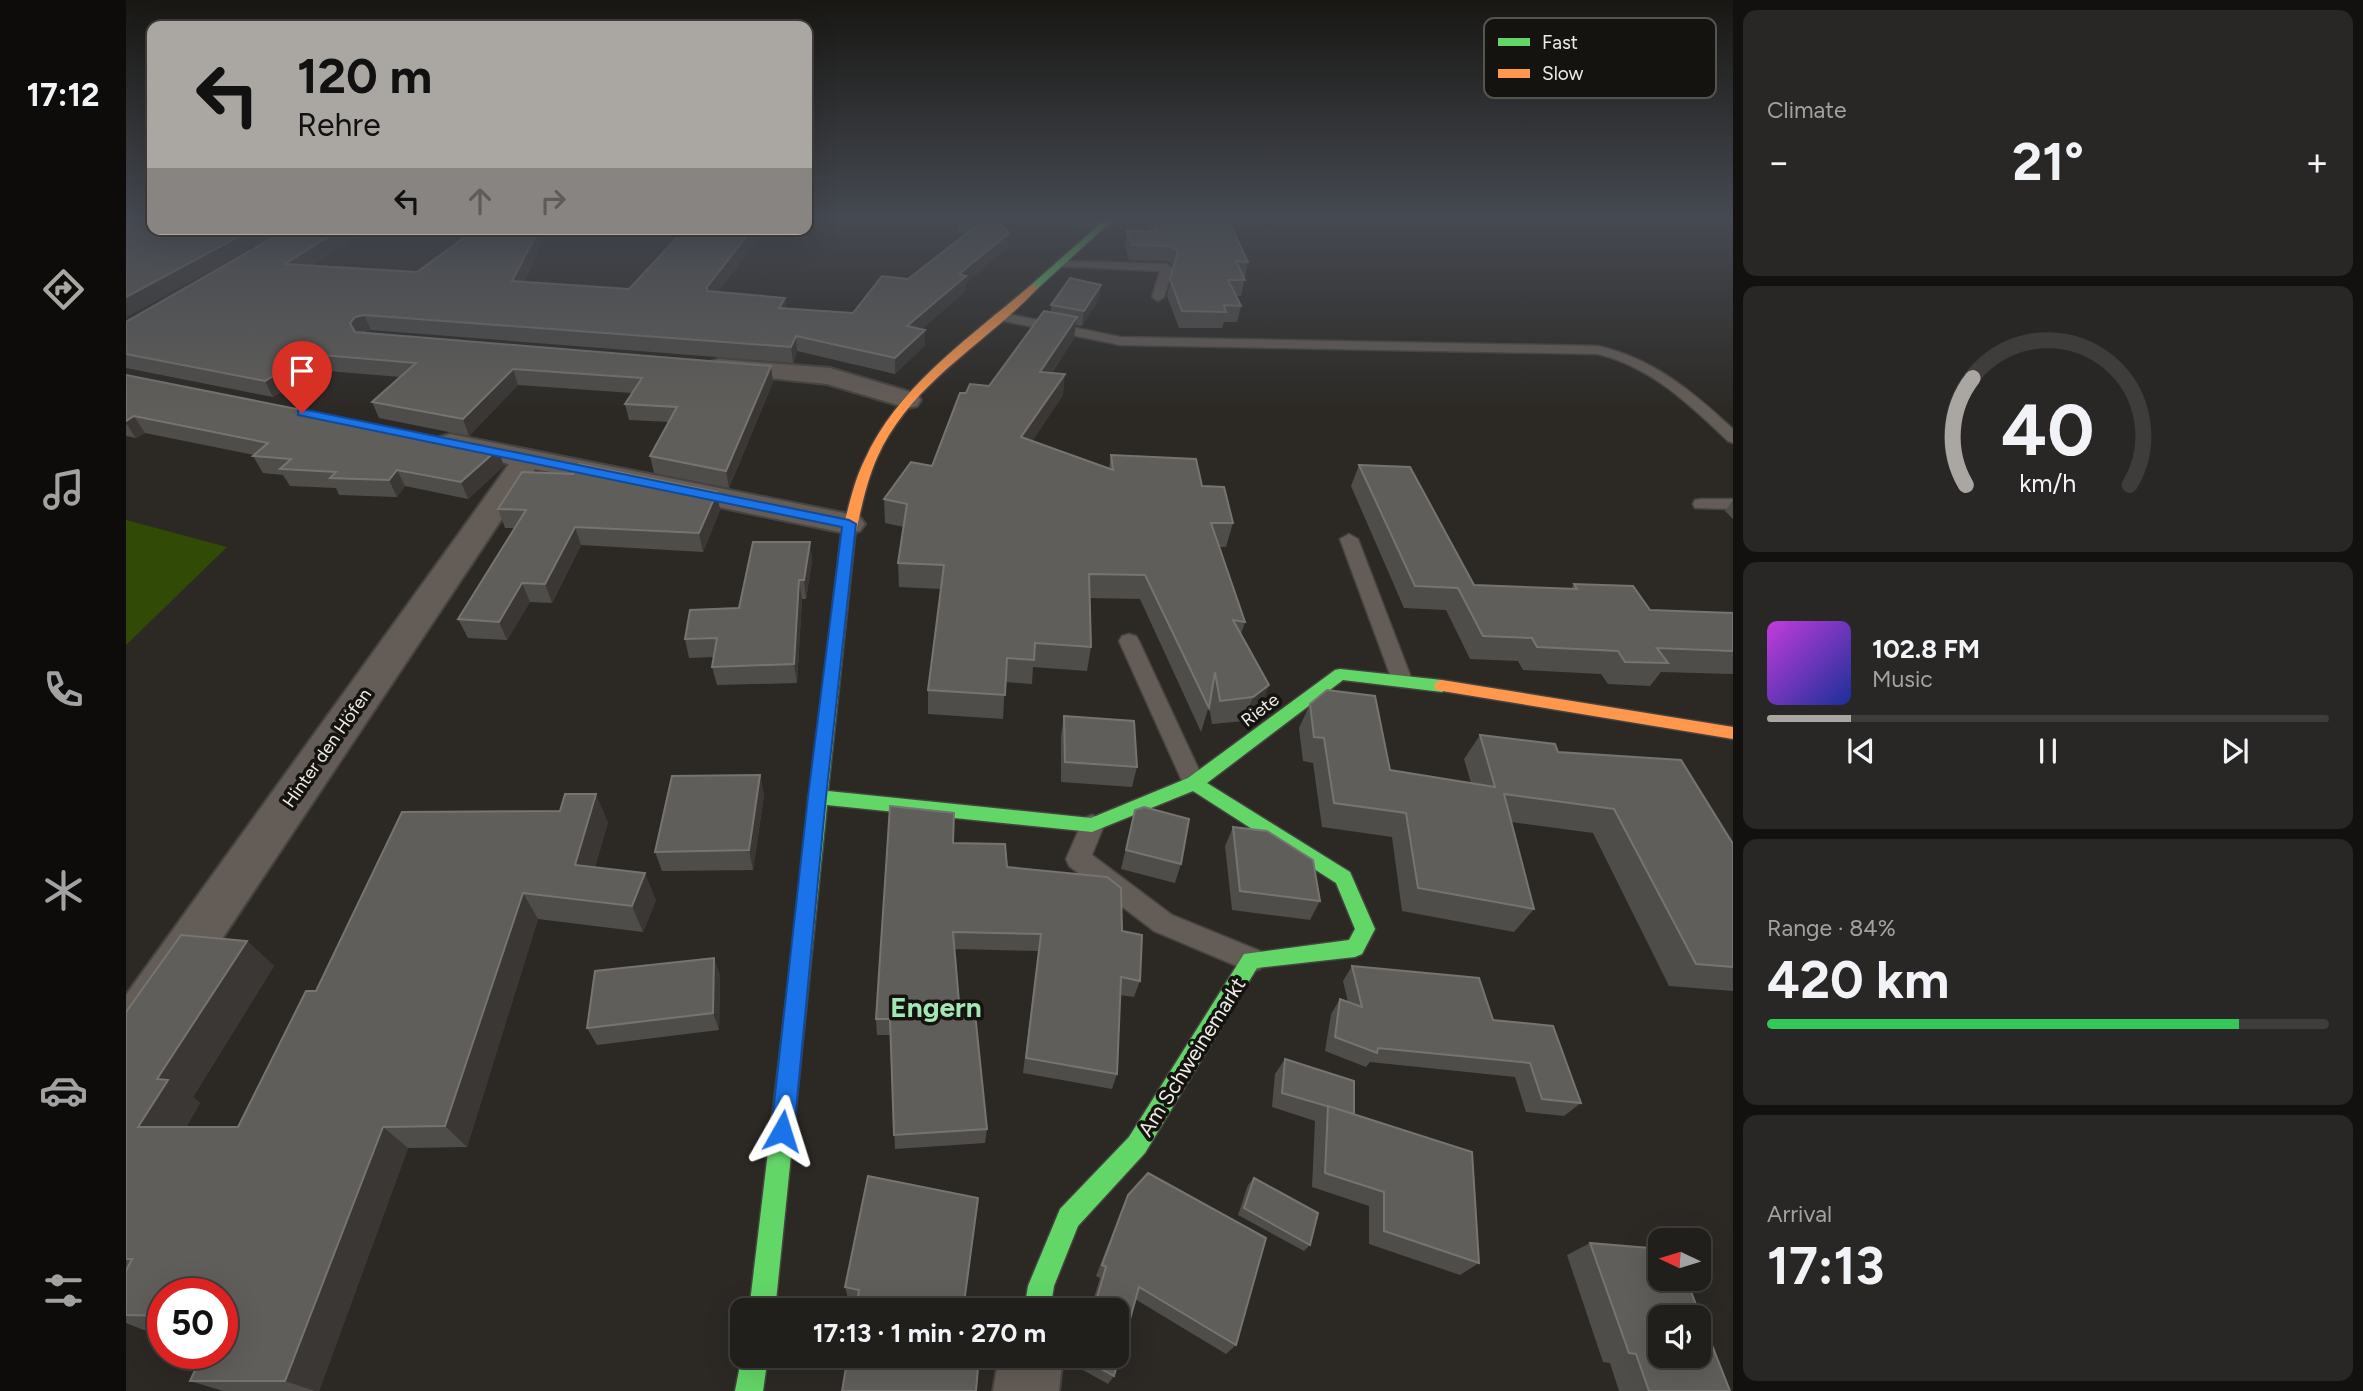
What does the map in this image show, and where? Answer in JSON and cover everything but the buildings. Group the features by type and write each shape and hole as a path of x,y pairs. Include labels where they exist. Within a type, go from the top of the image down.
{"main road":[{"path":"763,1298 849,524 876,449 908,400 1040,281"},
{"name":"Riete","path":"817,797 1092,825 1194,783 1340,674 1402,680 1733,733"},
{"name":"Am Schweinemarkt","path":"1039,1298 1041,1286 1069,1218 1138,1145 1251,960 1355,948 1365,929 1343,878 1194,783"},
{"path":"749,1391 753,1368"}],"street":[{"path":"691,365 830,376 908,400"},
{"path":"420,437 849,524"},
{"name":"Hinter den Höfen","path":"126,1038 528,458"},
{"path":"1026,1391 1029,1368"}],"lane":[{"path":"1158,297 1163,281"},
{"path":"999,316 1120,341 1598,350 1629,357 1651,367 1733,438"},
{"path":"1701,504 1733,505"},
{"path":"1349,539 1402,680"},
{"path":"1129,640 1194,783"},
{"path":"1092,825 1078,859 1163,923 1251,960"}],"green space":[{"path":"126,520 227,547 126,645"}],"traffic: fast":[{"path":"1034,287 1041,281"},
{"path":"763,1298 848,536"},
{"path":"817,797 1092,825 1194,783 1340,674 1442,686"},
{"path":"1039,1298 1041,1286 1069,1218 1137,1145 1251,960 1355,948 1365,929 1343,878 1194,783"},
{"path":"749,1391 753,1368"}],"traffic: slow":[{"path":"848,536 866,469 891,425 927,382 1034,287"},
{"path":"1442,686 1733,733"}],"district":[{"name":"Engern","path":"936,1007"}],"route":[{"path":"302,413 849,524 782,1131"}]}
